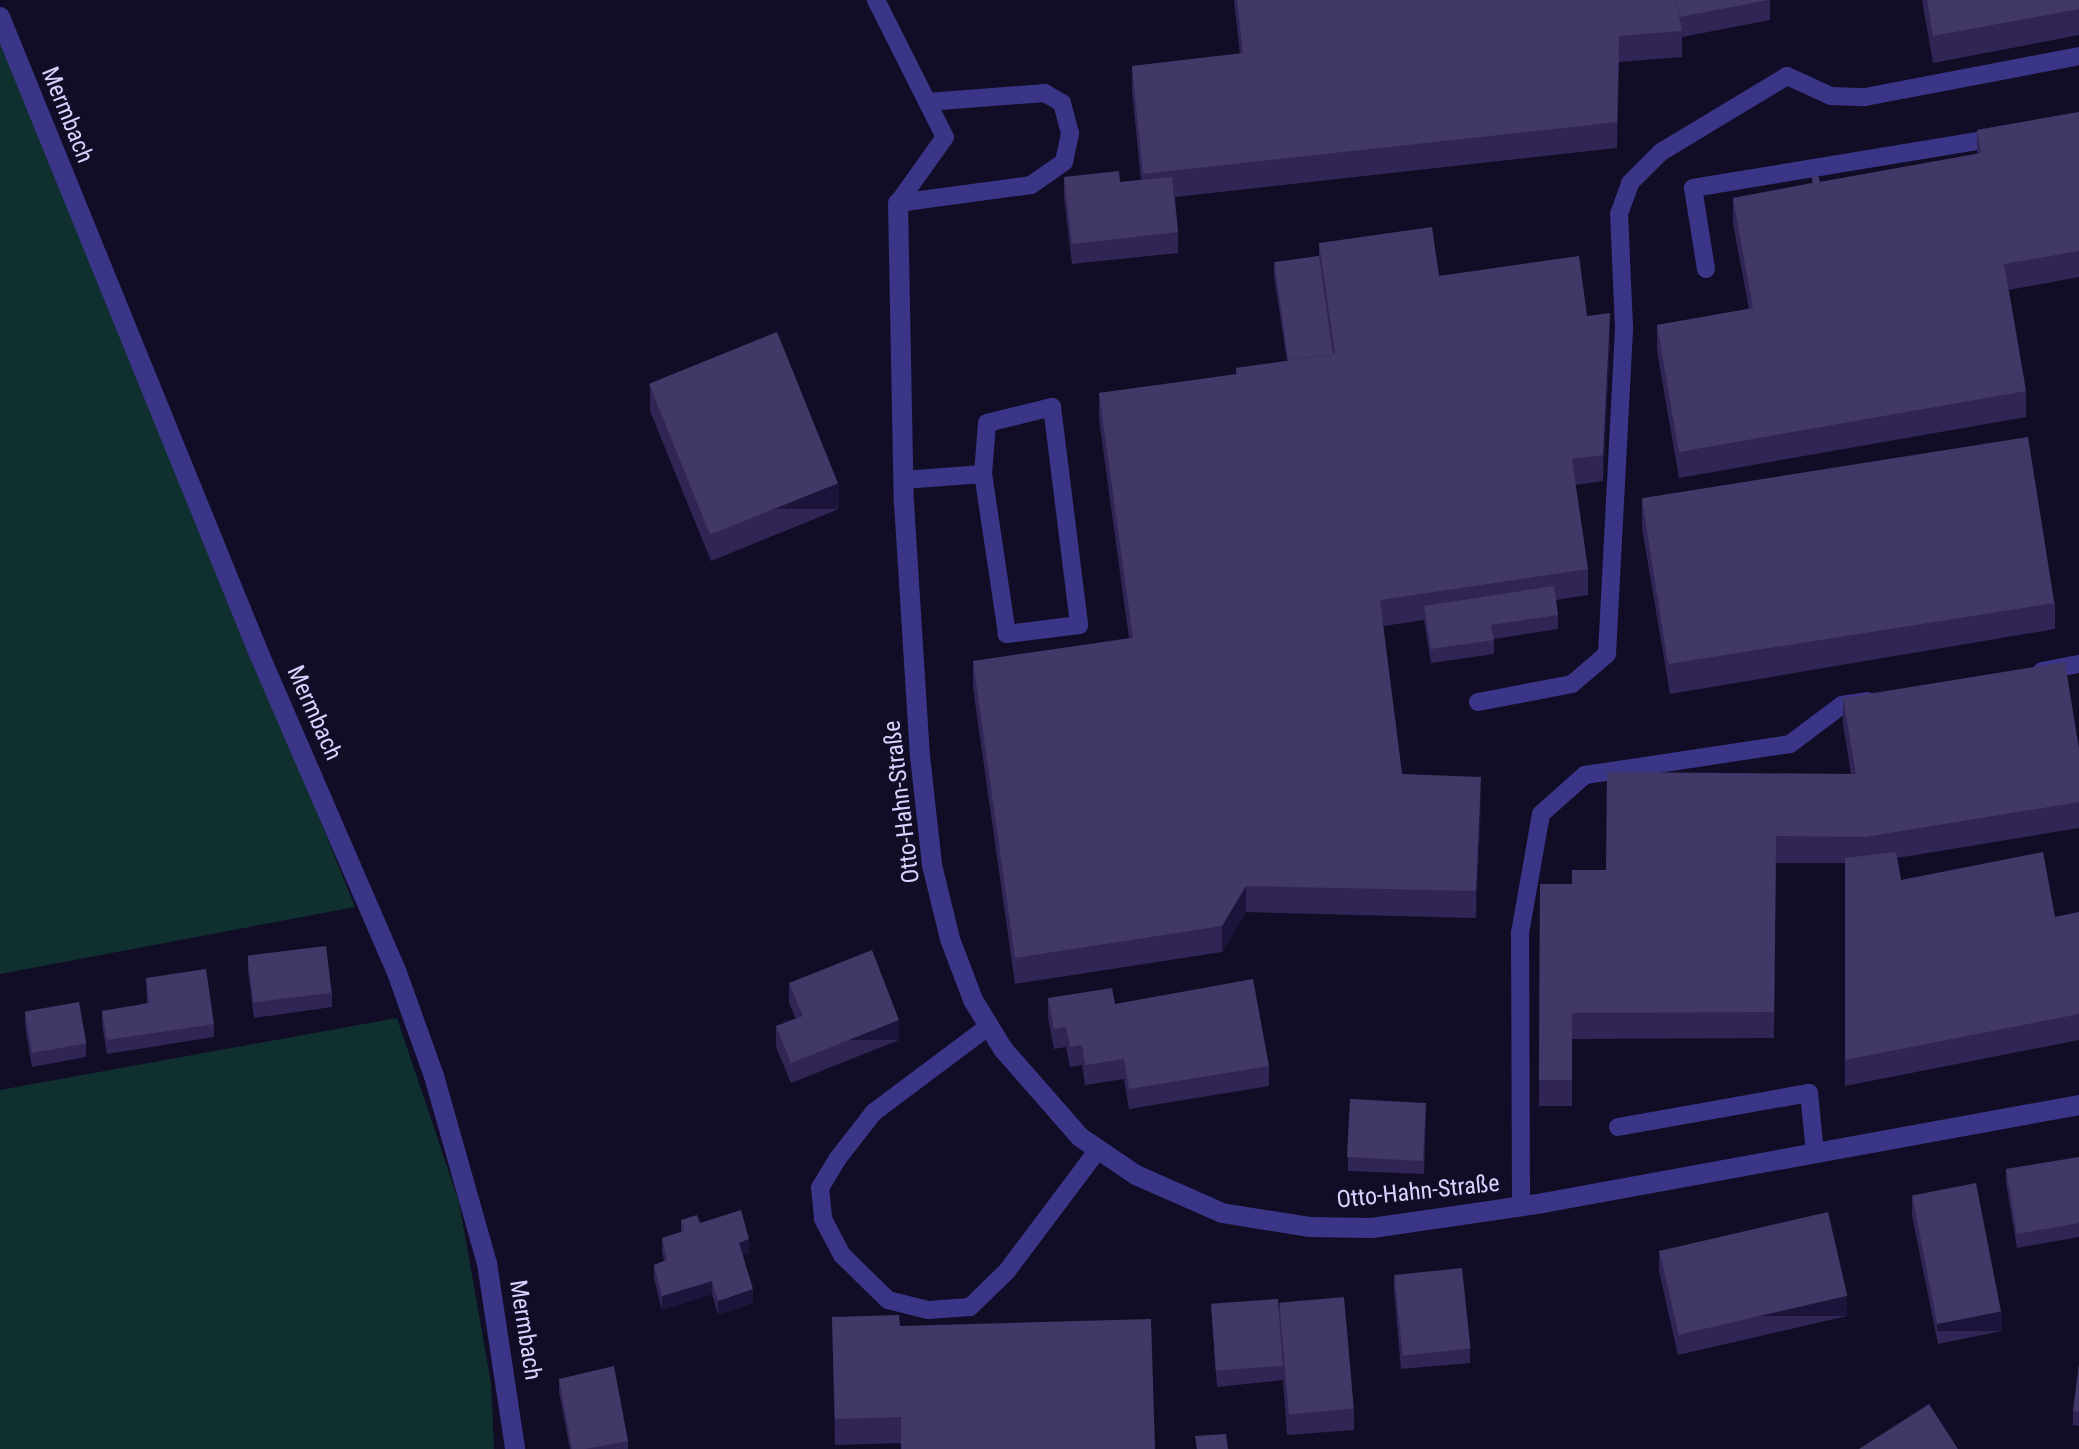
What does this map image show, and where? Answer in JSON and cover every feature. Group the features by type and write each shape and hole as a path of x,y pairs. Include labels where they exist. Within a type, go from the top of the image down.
{"street":[{"name":"Mermbach","path":"0,17 415,1023 468,1182 487,1263 515,1449"},
{"name":"Otto-Hahn-Straße","path":"898,203 903,480 920,756 932,865 950,939 989,1026 1046,1104 1098,1150 1136,1175 1222,1213 1309,1227 1372,1228 1521,1207 2079,1105"}],"lane":[{"path":"876,0 945,137 898,203"},
{"path":"1478,702 1572,684 1607,654 1624,327 1619,214 1630,183 1661,152 1787,76 1831,96 1865,97 2079,56"},
{"path":"898,203 1031,185 1064,162 1070,133 1062,103 1045,93 927,102"},
{"path":"1706,269 1693,188 2017,134"},
{"path":"1052,407 1079,625 1007,634 983,474 987,423 1052,407"},
{"path":"903,480 983,474"},
{"path":"2020,675 2079,664"},
{"path":"1521,1207 1520,933 1541,814 1585,775 1790,744 1842,705 1886,697"},
{"path":"989,1026 874,1112 838,1158 820,1188 823,1219 842,1255 888,1300 928,1310 970,1307 1007,1271 1098,1150"},
{"path":"1618,1127 1809,1093 1815,1153"}],"green space":[{"path":"0,41 257,662 355,907 0,974"},
{"path":"397,1018 459,1202 491,1383 494,1449 0,1449 0,1090"}],"building":[{"path":"1237,0 1676,0 1682,31 1619,36 1617,122 1143,174 1132,66 1243,53"},
{"path":"1676,0 1768,0 1680,17"},
{"path":"1927,0 2079,0 2079,9 1933,36"},
{"path":"2079,112 2079,251 2004,264 2026,391 1679,452 1657,325 1753,308 1733,198 1813,183 1812,177 1818,175 1820,182 1981,153 1977,130"},
{"path":"1119,171 1120,182 1172,177 1178,232 1072,244 1064,177"},
{"path":"1432,227 1439,276 1579,256 1587,316 1610,313 1603,455 1572,459 1588,569 1380,600 1402,774 1481,777 1476,891 1246,886 1222,926 1015,958 973,661 1133,638 1099,393 1237,374 1236,368 1335,354 1319,243"},
{"path":"1319,256 1333,354 1288,360 1274,262"},
{"path":"777,332 838,483 710,535 649,384"},
{"path":"2028,437 2054,603 1668,664 1642,498"},
{"path":"1554,586 1558,615 1491,625 1494,640 1431,649 1424,606"},
{"path":"2065,662 2079,749 2079,802 1865,837 1776,836 1774,1012 1572,1013 1572,1080 1539,1080 1540,884 1572,884 1572,870 1606,870 1607,772 1856,774 1843,698"},
{"path":"1896,852 1901,880 2043,852 2055,917 2079,912 2079,1014 1845,1060 1845,858"},
{"path":"326,946 332,993 253,1002 248,956"},
{"path":"872,950 899,1020 791,1063 776,1026 803,1016 789,983"},
{"path":"206,969 214,1024 107,1040 102,1011 149,1003 146,978"},
{"path":"1253,979 1269,1066 1129,1089 1124,1059 1085,1065 1082,1045 1070,1047 1066,1027 1054,1029 1048,998 1112,988 1115,1004"},
{"path":"79,1002 86,1043 32,1053 25,1012"},
{"path":"1350,1099 1426,1103 1423,1161 1347,1157"},
{"path":"2079,1157 2079,1223 2017,1234 2006,1169"},
{"path":"1976,1183 2001,1312 1937,1324 1912,1195"},
{"path":"741,1210 749,1239 739,1243 753,1289 718,1301 712,1281 662,1296 654,1265 667,1260 662,1238 684,1231 681,1220 697,1215 700,1223"},
{"path":"1828,1212 1847,1296 1679,1335 1659,1251"},
{"path":"1462,1268 1470,1349 1403,1356 1394,1275"},
{"path":"1344,1297 1354,1409 1289,1414 1279,1303"},
{"path":"1278,1299 1283,1366 1216,1371 1211,1304"},
{"path":"899,1315 900,1326 1151,1319 1155,1449 901,1449 901,1417 835,1419 832,1317"},
{"path":"2079,1364 2079,1412 2073,1411"},
{"path":"614,1366 628,1441 572,1449 559,1379"},
{"path":"1929,1404 1958,1449 1859,1449"},
{"path":"1226,1434 1228,1449 1197,1449 1195,1436"}]}
